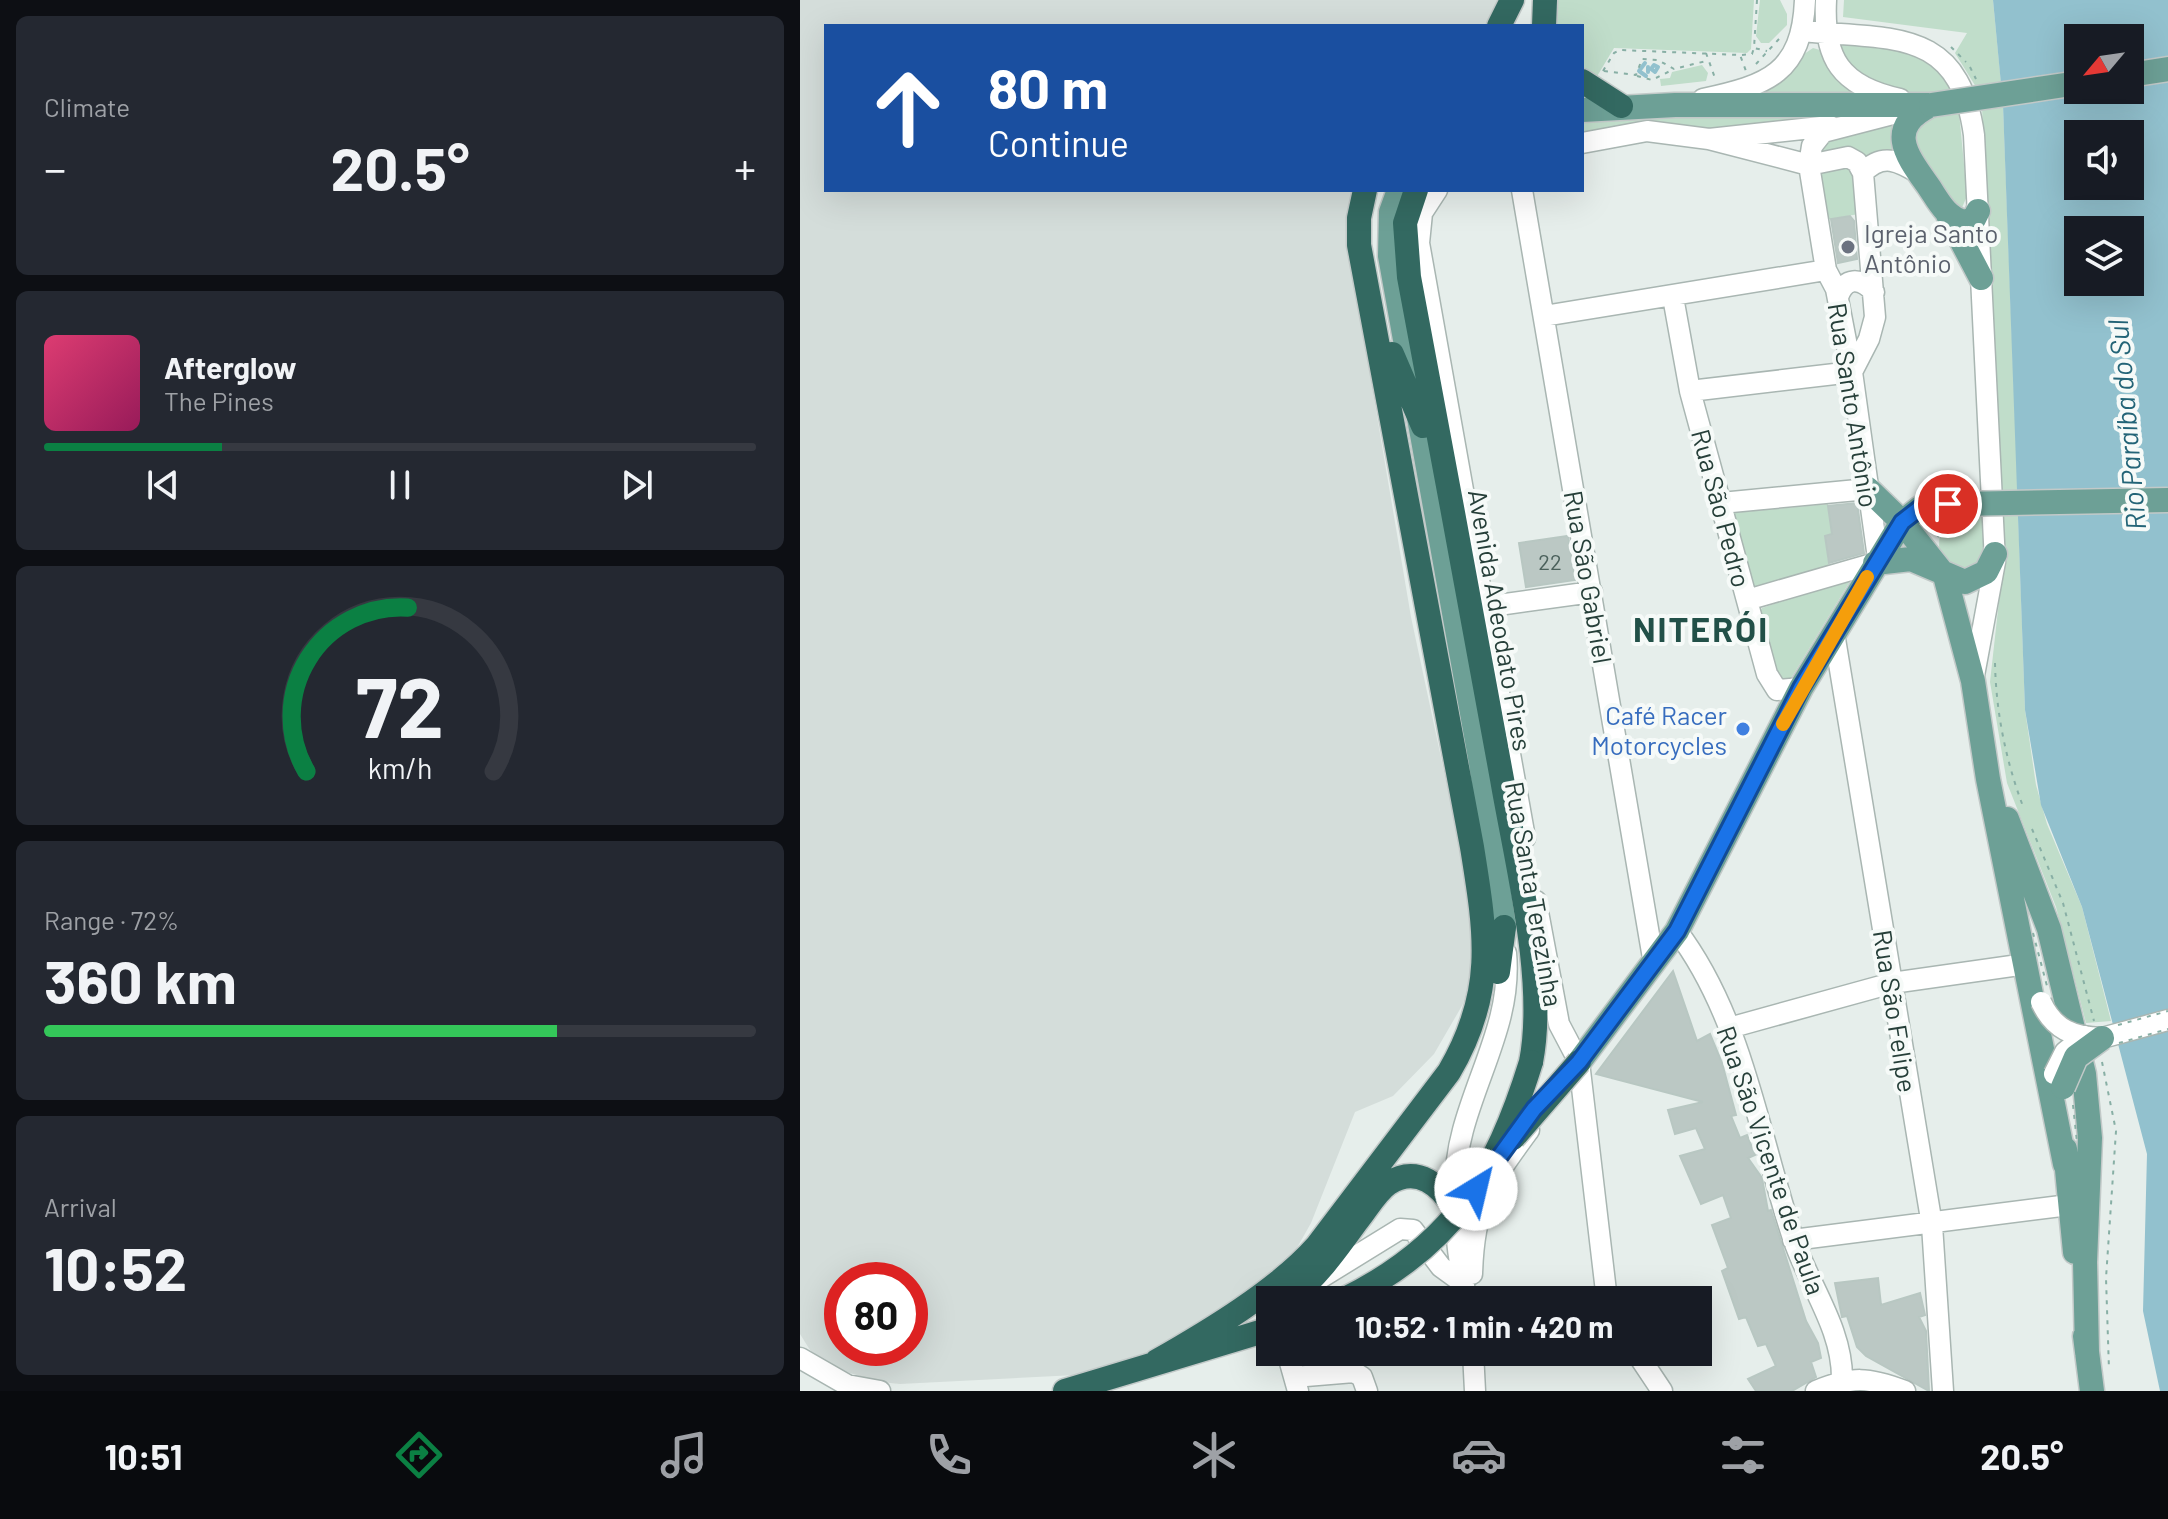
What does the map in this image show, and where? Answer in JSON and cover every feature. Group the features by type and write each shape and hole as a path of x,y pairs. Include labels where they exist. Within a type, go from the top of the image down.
{"highway":[{"path":"1500,24 1512,0"},
{"path":"1595,77 1621,106"},
{"path":"1365,192 1359,218 1359,245 1482,909 1486,953 1483,992 1462,1051"},
{"name":"Avenida Adeodato Pires","path":"1427,194 1405,223 1409,277 1523,899 1534,1003 1535,1040 1531,1062 1494,1171"},
{"path":"1373,311 1423,426"},
{"path":"1157,1361 1201,1336 1307,1258 1387,1149 1434,1093 1491,1004 1504,927"},
{"path":"1367,1286 1421,1254 1494,1171 1534,1109 1579,1062"},
{"path":"1301,1286 1388,1184 1413,1177 1426,1178 1447,1195 1455,1209"},
{"path":"1223,1345 1256,1323"},
{"path":"1065,1391 1256,1334"}],"main road":[{"path":"2144,73 2168,69"},
{"path":"1584,110 1675,105 1921,105 2064,85"},
{"path":"1921,105 1903,134 1907,154 1948,215 1981,278"},
{"path":"1398,192 1391,212 1390,256 1423,426 1481,763 1504,927"},
{"path":"1948,215 1964,222 1974,219 1978,211"},
{"path":"1868,489 1961,581 1975,580 1988,569 1995,554"},
{"path":"1579,1062 1677,931 1801,688 1902,522 1920,508 1951,510 2168,500"},
{"path":"1951,510 1935,526 1938,559 1973,681 1988,779 2027,970 2060,1088 2069,1205 2092,1391"},
{"path":"1877,560 1938,559"},
{"path":"1988,779 2011,826 2046,919 2084,1074 2090,1138 2085,1262 2087,1352"},
{"path":"2060,1088 2076,1057 2102,1037"}],"street":[{"path":"1675,105 1757,84 1790,58 1794,31 1805,0"},
{"path":"1826,0 1825,33 1834,61 1858,83 1876,93 1921,105"},
{"path":"1794,31 1906,42 1929,51 1948,65 1960,83 1970,114 1978,211 1995,554 1994,575 1973,681"},
{"path":"1709,139 1838,125 1921,105"},
{"path":"1809,165 1816,138 1838,125"},
{"path":"1584,143 1657,130 1709,139 1809,165 1848,157 1857,162 1863,173 1874,292 1873,329 1852,372 1690,391"},
{"path":"1863,173 1874,162 1885,159 1920,174"},
{"name":"Rua Santo Antônio","path":"1809,165 1826,270 1838,297 1852,372 1877,560"},
{"name":"Rua São Gabriel","path":"1522,192 1654,964"},
{"name":"Rua Santa Terezinha","path":"1427,194 1419,222 1419,243 1554,1002 1559,1024 1579,1062 1605,1286"},
{"path":"1544,316 1826,270"},
{"path":"1838,297 1843,286 1852,281 1864,282 1874,292"},
{"name":"Rua São Pedro","path":"1673,297 1690,391 1772,686 1783,691 1801,688"},
{"path":"1721,503 1868,489"},
{"path":"1747,600 1877,560"},
{"path":"1484,607 1592,592"},
{"name":"Rua São Felipe","path":"1834,633 1932,1225 1943,1391"},
{"path":"1466,1286 1455,1209 1462,1132 1489,1060 1503,1009 1507,958 1504,927"},
{"name":"Rua São Vicente de Paula","path":"1677,931 1702,967 1729,1028 1793,1240 1841,1347 1842,1380"},
{"path":"1729,1028 1892,983 2027,970 2045,997 2058,1027 2102,1037 2168,1020"},
{"path":"1462,1132 1462,1149 1471,1170 1494,1171"},
{"path":"1468,1286 1476,1217 1494,1171"},
{"path":"1793,1240 1932,1225 2069,1205"},
{"path":"1308,1286 1400,1229 1413,1230 1459,1286"},
{"path":"802,1361 847,1385 880,1391"},
{"path":"1474,1366 1475,1391"},
{"path":"1645,1366 1662,1391"},
{"path":"1296,1384 1354,1372 1362,1377 1367,1391"},
{"path":"1816,1391 1842,1380 1872,1379 1905,1391"}],"path":[{"path":"1595,77 1618,50 1751,55 1757,0"},
{"path":"1744,78 1769,51 1794,31"},
{"path":"1754,48 1769,51"},
{"path":"1650,59 1651,51"},
{"path":"1706,53 1712,76 1718,80"},
{"path":"1740,55 1747,74"},
{"path":"1636,75 1642,59 1674,69"},
{"path":"1595,77 1636,75 1652,80 1674,69 1707,60"},
{"path":"1938,559 1951,510"},
{"path":"2033,933 2045,997"},
{"path":"2102,1037 2168,1011"},
{"path":"2102,1037 2168,1029"},
{"path":"2060,1088 2077,1142"}],"shaded area":[{"path":"800,0 1500,0 1486,24 824,24 824,192 1355,192 1350,256 1411,617 1470,893 1473,951 1463,1004 1434,1054 1393,1096 1355,1112 1311,1223 1281,1276 1264,1286 1256,1286 1256,1291 1157,1349 1076,1375 900,1384 881,1382 834,1366 928,1366 928,1262 824,1262 824,1361 810,1350 800,1334"}],"green space":[{"path":"1557,0 1754,0 1751,49 1747,53 1614,48 1596,78 1584,69 1584,24 1557,24"},
{"path":"1760,0 1780,0 1787,14 1787,25 1769,43 1761,43 1756,36"},
{"path":"1844,0 1993,0 2001,83 1976,87 1955,53 1967,33 1843,17"},
{"path":"1839,45 1877,47 1916,57 1938,69 1952,90 1918,92 1886,87 1859,72"},
{"path":"1813,48 1820,50 1870,97 1738,99"},
{"path":"1702,65 1708,73 1706,81 1661,86 1660,79 1670,78 1672,72"},
{"path":"2003,105 2018,495 2001,495 1982,108"},
{"path":"1819,111 1820,122 1584,139 1584,113"},
{"path":"1959,112 1967,196 1961,210 1949,205 1912,137 1932,119"},
{"path":"1904,116 1897,151 1863,165 1816,157 1821,142"},
{"path":"1849,160 1864,213 1820,221 1813,168"},
{"path":"1828,504 1832,534 1825,536 1829,568 1753,589 1732,513"},
{"path":"2002,511 2018,511 2025,710 2036,785 2047,824 2082,907 2111,1021 2086,1023 2056,907 2007,783 1990,682 2003,565"},
{"path":"1987,513 1986,561 1952,574 1940,555 1939,543 1945,526 1967,515"},
{"path":"1852,578 1790,680 1780,683 1760,612 1762,608"}],"water":[{"name":"Rio Paraíba do Sul","path":"1993,0 2168,0 2168,1391 2160,1391 2143,1311 2147,1154 2082,907 2041,805 2025,710 2003,105"}],"building":[{"path":"1850,216 1854,221 1857,259 1838,263 1831,219"},
{"path":"1857,503 1864,553 1829,563 1825,536 1832,534 1828,506"},
{"path":"1568,536 1575,580 1526,587 1519,543"},
{"path":"1673,971 1697,1041 1710,1034 1722,1063 1736,1115 1731,1116 1740,1138 1747,1135 1755,1155 1748,1158 1762,1178 1768,1211 1771,1210 1806,1321 1818,1343 1821,1358 1811,1362 1816,1377 1792,1391 1756,1391 1748,1379 1776,1366 1766,1344 1758,1346 1746,1317 1739,1319 1722,1271 1728,1268 1712,1225 1731,1218 1723,1195 1701,1204 1680,1156 1705,1149 1696,1128 1675,1134 1668,1110 1703,1102 1596,1074"},
{"path":"1878,1278 1881,1305 1920,1293 1925,1315 1919,1317 1926,1331 1929,1391 1866,1356 1857,1347 1847,1316 1842,1317 1835,1283"}],"waterway":[{"path":"1645,63 1639,71 1646,76"},
{"path":"1654,65 1658,67 1655,72 1651,69 1654,65"},
{"path":"1648,67 1648,72"}],"slow traffic":[{"path":"1783,724 1867,577"}],"place":[{"name":"Igreja Santo Antônio","path":"1848,247"},
{"name":"Café Racer Motorcycles","path":"1743,729"}],"district":[{"name":"NITERÓI","path":"1701,628"}],"route":[{"path":"1476,1189 1534,1109 1579,1062 1677,931 1801,688 1902,522 1920,508 1948,504"}]}
